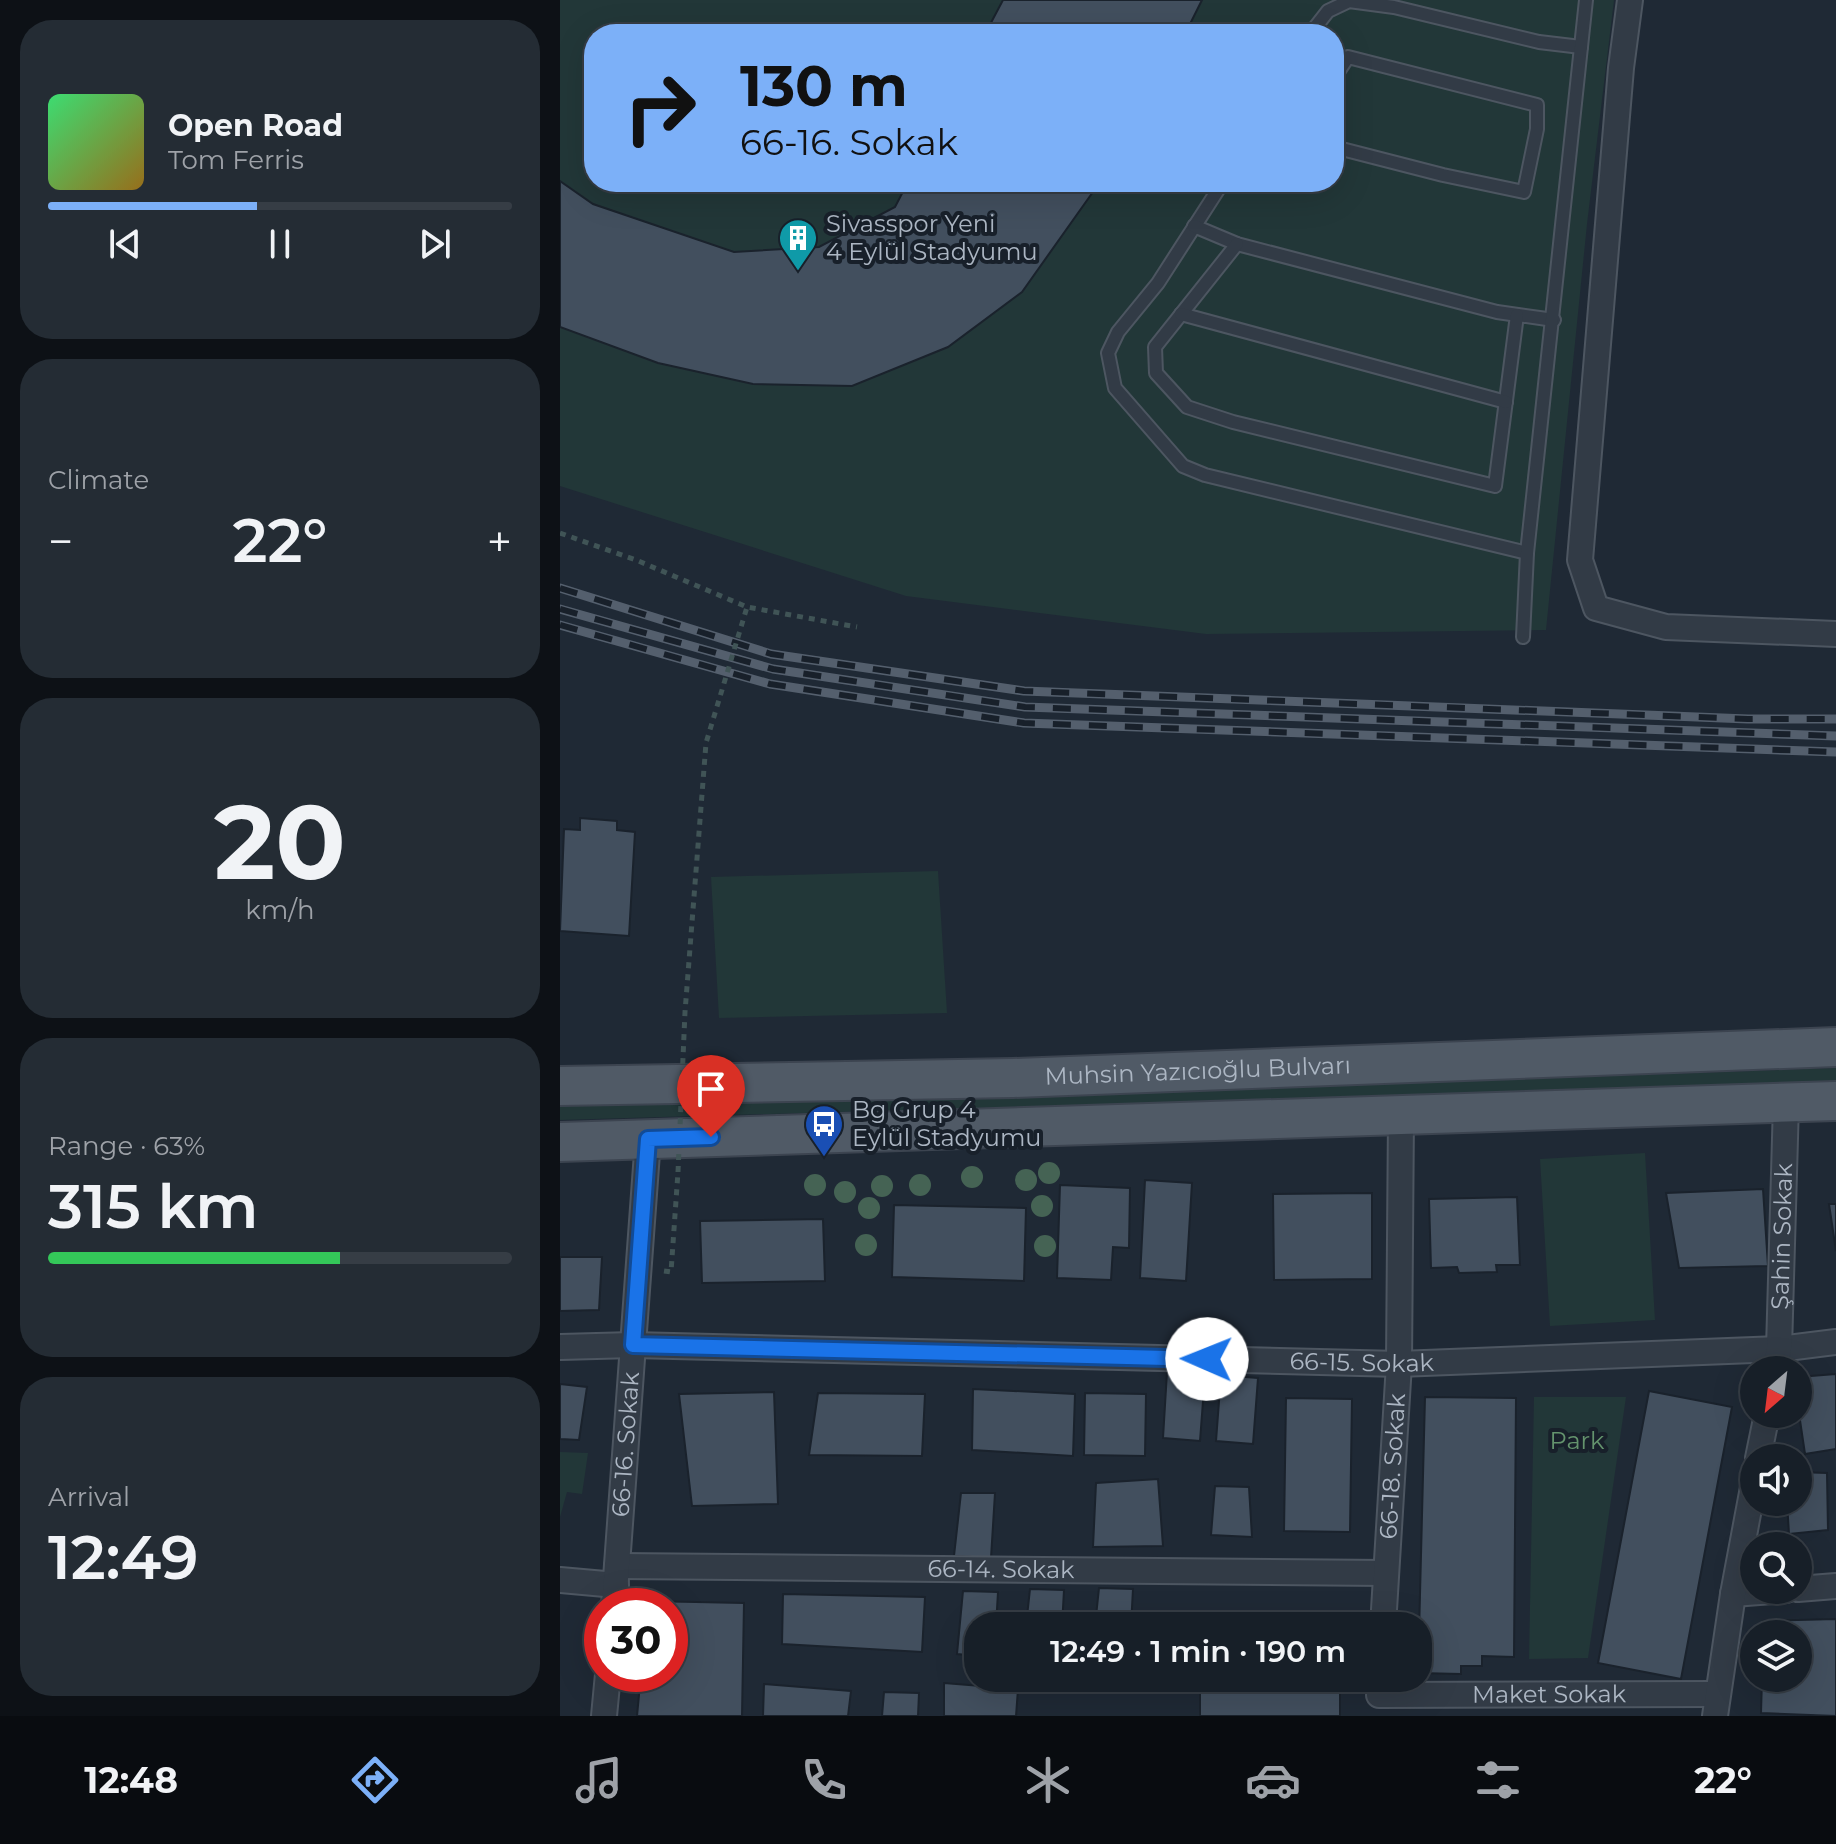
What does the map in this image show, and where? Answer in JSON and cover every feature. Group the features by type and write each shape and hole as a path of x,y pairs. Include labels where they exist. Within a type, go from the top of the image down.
{"main road":[{"name":"Muhsin Yazıcıoğlu Bulvarı","path":"560,1086 1013,1078 1836,1047"},
{"name":"Muhsin Yazıcıoğlu Bulvarı","path":"560,1142 1836,1101"}],"street":[{"path":"1630,0 1621,68 1580,560 1596,608 1666,627 1836,634"},
{"name":"Şahin Sokak","path":"1777,1356 1786,1103"},
{"name":"66-18. Sokak","path":"1384,1612 1399,1364 1401,1115"},
{"name":"66-16. Sokak","path":"616,1586 648,1139"},
{"name":"66-15. Sokak","path":"1787,1356 1836,1342"},
{"name":"66-15. Sokak","path":"560,1347 633,1345 1399,1364 1740,1359"},
{"path":"1716,1705 1748,1516"},
{"name":"66-14. Sokak","path":"560,1580 616,1586 1386,1573"},
{"path":"1812,1588 1836,1586"},
{"path":"1733,1594 1740,1593"},
{"path":"604,1716 606,1692"},
{"name":"Maket Sokak","path":"1379,1696 1716,1705"}],"lane":[{"path":"1523,637 1527,553 1586,0"},
{"path":"1318,24 1328,11 1349,1 1394,7 1539,42 1581,47"},
{"path":"1344,63 1348,57 1537,105 1537,129 1524,192 1344,150"},
{"path":"1216,192 1158,283 1118,332 1108,353 1115,388 1183,466 1233,482 1527,553"},
{"path":"1194,226 1237,244 1497,312 1554,320"},
{"path":"1237,244 1155,347 1156,373 1187,407 1233,422 1495,486 1517,315"},
{"path":"1181,314 1506,402"}],"path":[{"path":"560,533 636,560 747,607 857,627"},
{"path":"678,1172 685,1012 706,743 747,607"}],"green space":[{"path":"560,0 1614,0 1587,224 1546,630 1206,634 906,596 560,486"},
{"path":"938,871 947,1013 719,1018 711,877"},
{"path":"1836,1068 1836,1083 560,1120 560,1105 1166,1092"},
{"path":"1645,1153 1655,1320 1550,1326 1540,1159"},
{"name":"Park","path":"1534,1397 1626,1397 1588,1658 1529,1659"},
{"path":"560,1452 588,1453 582,1494 567,1492 560,1517"}],"building":[{"path":"1003,0 1202,0 1190,24 990,24"},
{"name":"Sivasspor Yeni 4 Eylül Stadyumu","path":"560,181 593,204 734,252 819,247 895,207 903,192 1093,192 1022,292 948,347 852,386 753,384 658,363 560,327"},
{"path":"580,818 617,821 617,830 635,832 629,936 560,931 564,829 580,830"},
{"path":"1145,1180 1192,1183 1186,1281 1140,1278"},
{"path":"1060,1185 1130,1188 1129,1248 1113,1247 1111,1280 1057,1278"},
{"path":"1763,1189 1768,1266 1679,1268 1666,1193"},
{"path":"1372,1193 1372,1279 1274,1280 1273,1194"},
{"path":"1517,1197 1520,1265 1496,1265 1497,1272 1459,1273 1457,1267 1431,1268 1429,1199"},
{"path":"1829,1204 1836,1204 1836,1251"},
{"path":"894,1205 1026,1208 1024,1281 892,1277"},
{"path":"823,1219 825,1281 702,1283 700,1221"},
{"path":"560,1257 602,1257 599,1310 560,1311"},
{"path":"1167,1372 1205,1375 1200,1441 1163,1438"},
{"path":"1836,1374 1836,1449 1812,1453 1812,1444 1804,1444 1801,1428 1812,1428 1812,1376"},
{"path":"1221,1375 1258,1378 1253,1444 1216,1441"},
{"path":"560,1384 587,1387 579,1440 560,1439"},
{"path":"973,1389 1075,1394 1073,1456 972,1450"},
{"path":"1649,1391 1732,1407 1681,1679 1598,1663"},
{"path":"774,1392 778,1504 692,1506 679,1394"},
{"path":"818,1393 925,1394 922,1456 809,1455"},
{"path":"1085,1393 1146,1394 1145,1456 1084,1455"},
{"path":"1425,1397 1516,1398 1514,1657 1482,1656 1482,1666 1461,1666 1461,1674 1432,1673 1432,1612 1420,1612"},
{"path":"1286,1398 1352,1399 1350,1532 1284,1531"},
{"path":"1812,1472 1827,1473 1828,1530 1789,1532 1788,1516 1812,1516"},
{"path":"1158,1479 1163,1546 1093,1547 1096,1483"},
{"path":"1215,1486 1249,1487 1252,1537 1211,1535"},
{"path":"961,1493 995,1493 991,1558 954,1556"},
{"path":"1099,1588 1133,1589 1132,1612 1096,1612"},
{"path":"1030,1589 1064,1590 1063,1612 1028,1612"},
{"path":"963,1591 998,1592 997,1612 964,1612 964,1655 957,1654"},
{"path":"783,1594 925,1597 922,1652 782,1644"},
{"path":"688,1602 744,1603 742,1716 637,1716 639,1692 688,1692"},
{"path":"1836,1619 1836,1716 1761,1713 1762,1692 1812,1692 1812,1620 1800,1620"},
{"path":"944,1683 964,1685 964,1692 1018,1692 1016,1716 944,1716"},
{"path":"764,1684 851,1691 848,1716 763,1716"},
{"path":"884,1692 919,1693 918,1716 882,1716"},
{"path":"1200,1692 1340,1692 1340,1716 1200,1716"}],"railway":[{"path":"560,588 771,654 1024,691 1748,719 1836,719"},
{"path":"560,609 773,669 1025,707 1836,736"},
{"path":"560,625 770,684 1024,723 1836,752"}],"place":[{"name":"Sivasspor Yeni 4 Eylül Stadyumu","path":"798,272"},
{"name":"Bg Grup 4 Eylül Stadyumu","path":"824,1158"}],"route":[{"path":"711,1137 648,1139 633,1345 1207,1359"}]}
